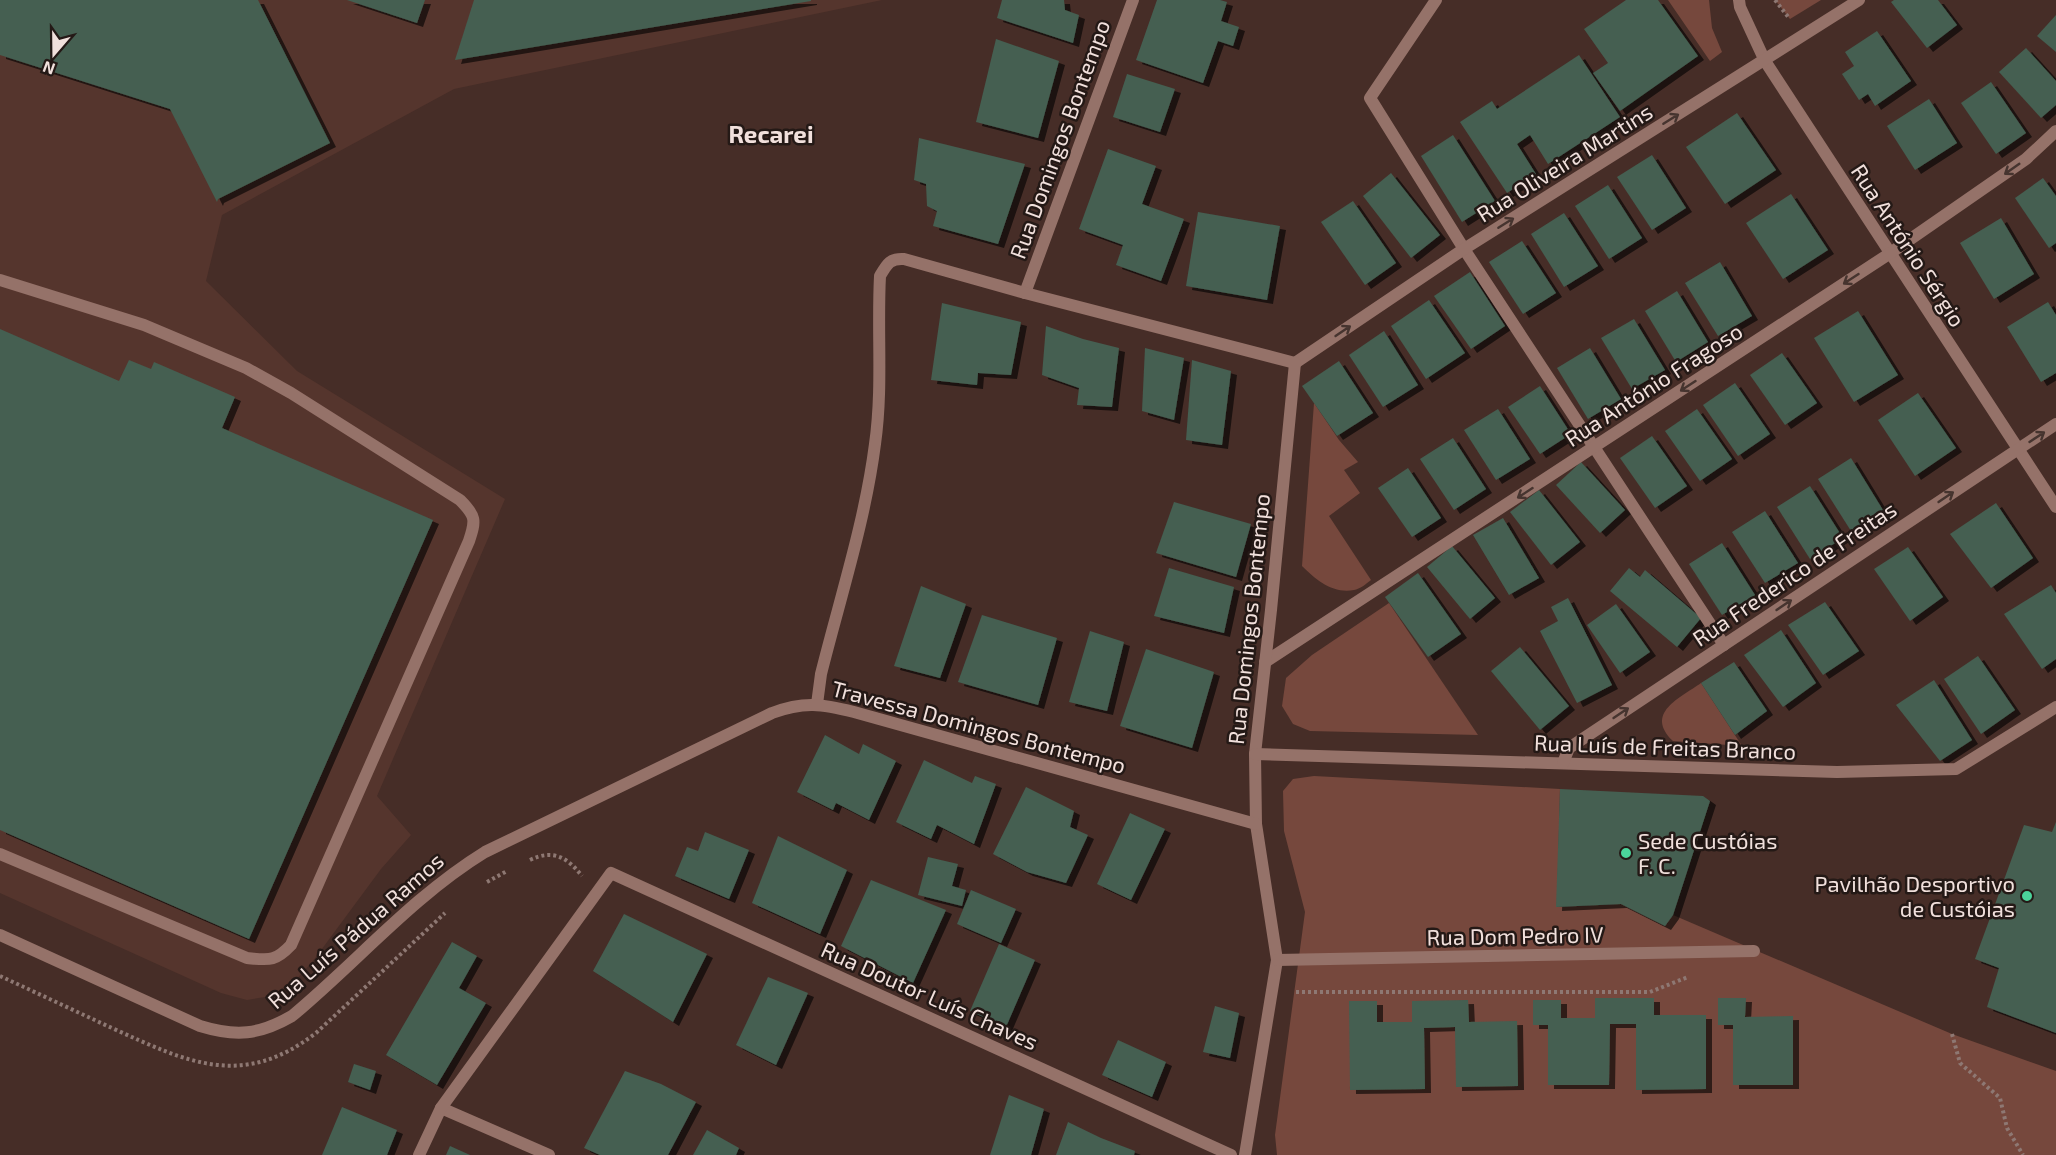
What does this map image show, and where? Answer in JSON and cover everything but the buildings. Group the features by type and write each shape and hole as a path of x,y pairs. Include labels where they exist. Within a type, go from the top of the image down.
{"street":[{"name":"Rua Domingos Bontempo","path":"1025,293 1133,0"},
{"path":"1436,0 1370,98 1593,449 1724,645"},
{"name":"Rua António Sérgio","path":"1739,0 1740,7 1765,61 2056,507"},
{"name":"Rua Oliveira Martins","path":"1295,363 1464,249 1859,0"},
{"name":"Rua António Fragoso","path":"1265,662 1889,254 2026,159 2056,131"},
{"name":"Rua Domingos Bontempo","path":"817,704 821,674 869,486 876,442 881,363 880,276 887,264 894,259 904,259 1295,363 1255,754 1256,824 1277,960 1245,1155"},
{"path":"0,280 144,325 246,368 291,393 460,500 472,512 475,524 291,945 280,956 270,960 247,958 0,854"},
{"name":"Rua Frederico de Freitas","path":"1563,763 1569,748 2056,424"},
{"name":"Travessa Domingos Bontempo","path":"534,827 772,713 801,704 817,704 1256,824"},
{"name":"Rua Luís de Freitas Branco","path":"1255,754 1837,772 1956,769 2056,707"},
{"name":"Rua Luís Pádua Ramos","path":"0,936 200,1026 239,1034 258,1032 275,1026 292,1016 440,882 484,852 534,827"},
{"name":"Rua Doutor Luís Chaves","path":"441,1108 611,873 1231,1155"},
{"name":"Rua Dom Pedro IV","path":"1277,960 1754,951"},
{"path":"420,1155 441,1108 549,1155"}],"path":[{"path":"1271,992 1650,992 1692,976"},
{"path":"1952,1034 1960,1063 2000,1098 2007,1128 2023,1155"}],"shaded area":[{"path":"0,0 882,0 454,89 222,215 206,281 297,371 505,499 377,796 411,835 381,869 313,961 294,982 271,996 247,1000 221,993 0,893"},
{"path":"1668,0 1709,0 1712,28 1722,52 1710,61"},
{"path":"1775,0 1821,0 1790,19"},
{"path":"1314,403 1339,440 1358,462 1344,470 1360,493 1329,516 1371,580 1354,590 1332,588 1319,581 1302,566"},
{"path":"1389,603 1478,735 1310,731 1293,724 1282,706 1286,678 1312,655"},
{"path":"1701,683 1742,746 1673,741 1665,731 1662,722 1668,707"},
{"path":"1314,776 1560,789 1557,907 1621,904 1664,926 1673,915 1952,1034 2056,1071 2056,1155 1277,1155 1275,1135 1305,912 1284,831 1283,791 1293,779"}],"place":[{"name":"Sede Custóias F. C.","path":"1626,853"},
{"name":"Pavilhão Desportivo de Custóias","path":"2027,896"}],"district":[{"name":"Recarei","path":"771,133"}]}
